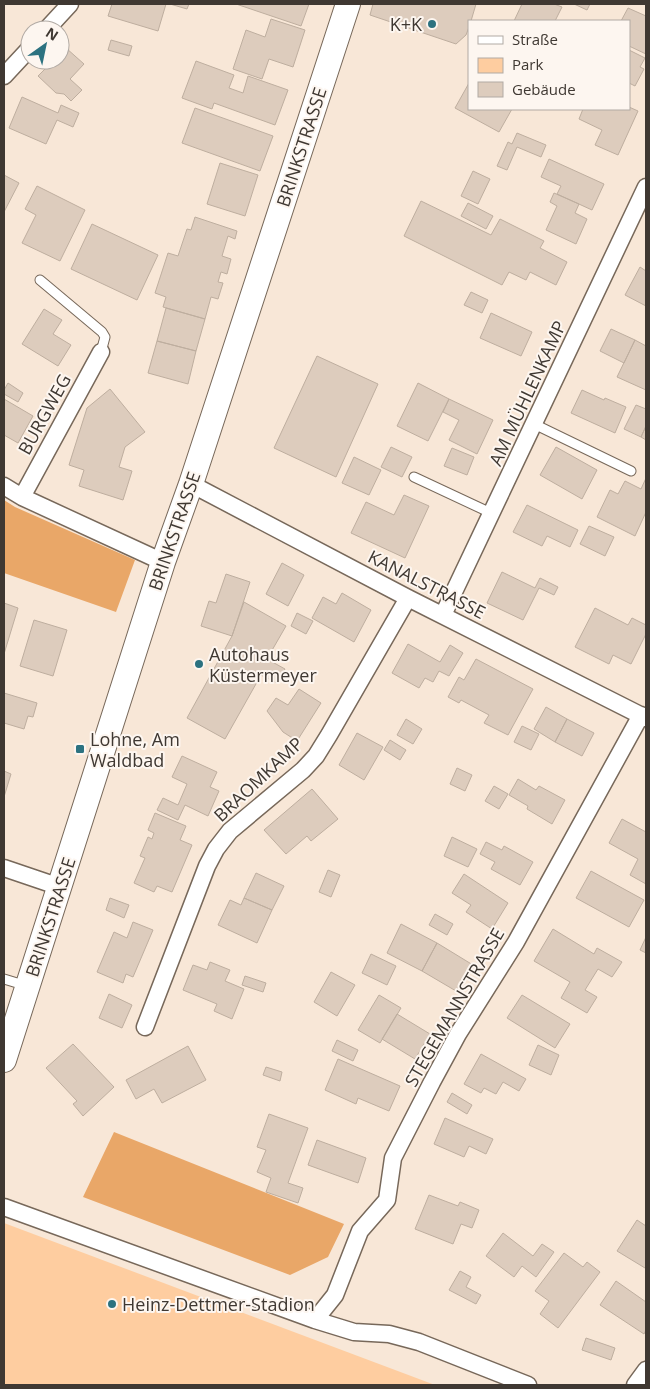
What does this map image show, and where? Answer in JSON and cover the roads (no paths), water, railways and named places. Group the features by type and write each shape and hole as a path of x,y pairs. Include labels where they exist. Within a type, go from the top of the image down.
{"street":[{"path":"55,20 70,4"},
{"name":"BRINKSTRASSE","path":"4,1059 163,562 191,484 348,4"},
{"path":"4,76 20,59"},
{"name":"AM MÜHLENKAMP","path":"443,615 646,187"},
{"name":"BURGWEG","path":"22,496 101,352"},
{"name":"KANALSTRASSE","path":"191,484 408,598 643,716"},
{"path":"4,486 163,562"},
{"name":"BRAOMKAMP","path":"144,1027 207,866 216,849 230,831 303,770 316,756 408,598"},
{"name":"STEGEMANNSTRASSE","path":"315,1320 335,1295 360,1231 386,1200 393,1158 458,1034 516,942 643,716"},
{"path":"4,868 60,887"},
{"path":"4,1207 315,1320 354,1332 389,1334 418,1342 528,1385"},
{"path":"635,1385 646,1370"}],"lane":[{"path":"40,280 102,332 105,337 101,352"},
{"path":"534,424 631,471"},
{"path":"414,477 491,513"},
{"path":"4,979 27,986"}],"place":[{"name":"K+K","path":"432,24"},
{"name":"Autohaus Küstermeyer","path":"199,664"},
{"name":"Lohne, Am Waldbad","path":"80,749"},
{"name":"Heinz-Dettmer-Stadion","path":"112,1304"}]}
